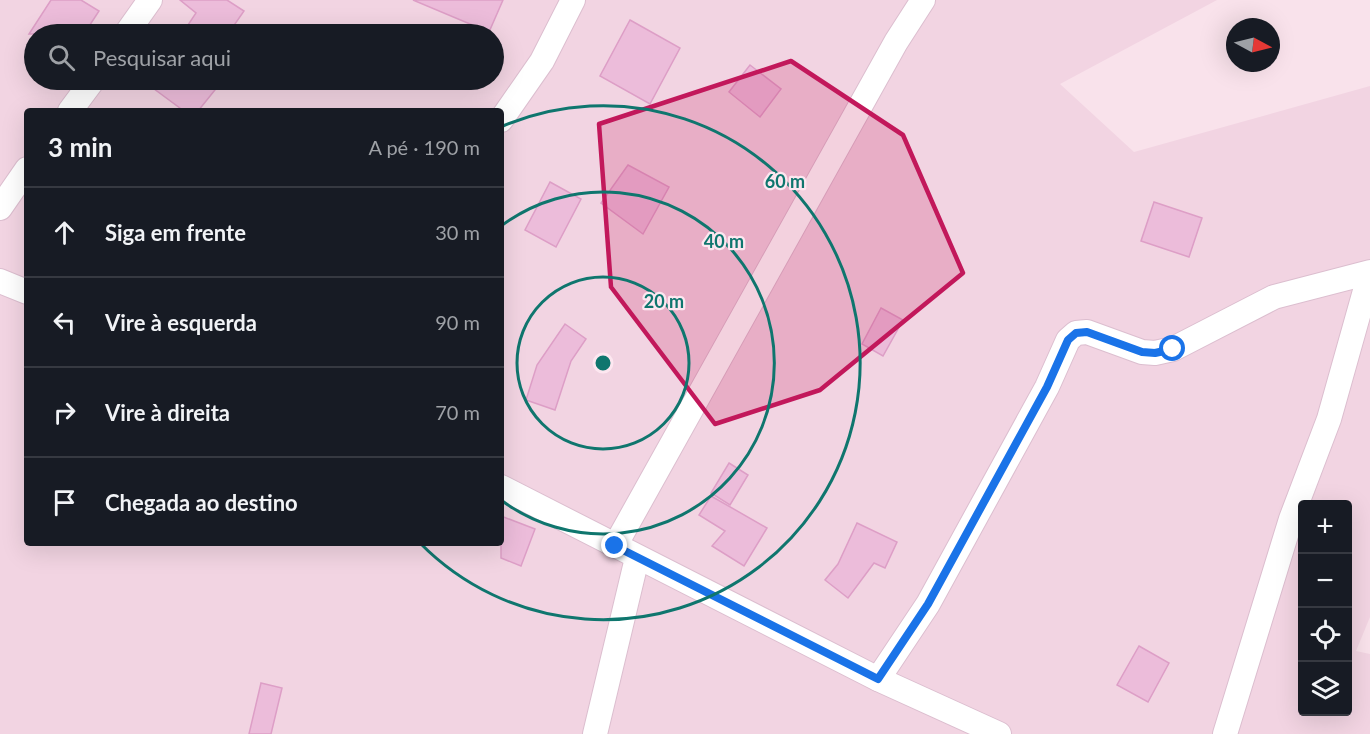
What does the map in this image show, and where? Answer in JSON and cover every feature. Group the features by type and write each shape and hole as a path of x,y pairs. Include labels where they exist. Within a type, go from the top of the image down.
{"street":[{"path":"133,24 150,0"},
{"path":"504,116 542,61 573,0"},
{"path":"615,546 896,42 924,0"},
{"path":"72,108 86,90"},
{"path":"0,208 24,173"},
{"path":"878,679 928,604 1047,387 1068,340 1076,333 1087,332 1142,352 1155,353 1173,349 1274,297 1370,272"},
{"path":"1225,734 1291,519 1329,419 1370,272"},
{"path":"0,281 24,291"},
{"path":"504,489 878,679 999,734"},
{"path":"595,734 637,558"}],"highlighted area":[{"path":"791,61 903,135 963,273 820,390 715,424 611,287 599,124"}],"shaded area":[{"path":"0,0 1217,0 1060,84 1134,152 1370,86 1370,617 1356,651 1370,654 1370,734 0,734"}],"building":[{"path":"51,0 81,0 99,11 91,24 35,24"},
{"path":"180,0 227,0 244,11 235,24 189,24 196,13"},
{"path":"413,0 503,0 492,24 470,24"},
{"path":"630,20 680,48 650,104 600,76"},
{"path":"750,65 781,89 760,117 729,92"},
{"path":"156,90 215,90 200,108 180,108"},
{"path":"628,165 669,187 643,234 601,203"},
{"path":"550,182 581,199 556,247 525,230"},
{"path":"1154,202 1202,218 1189,257 1141,241"},
{"path":"881,308 903,320 883,356 862,344"},
{"path":"565,324 586,339 571,361 555,410 526,400 537,365"},
{"path":"729,463 748,475 730,505 711,493"},
{"path":"711,496 767,528 744,566 712,546 725,531 699,515"},
{"path":"504,517 535,529 521,566 501,558 501,546 504,546"},
{"path":"857,523 897,542 885,568 874,563 848,598 825,580 838,564"},
{"path":"1139,646 1169,663 1148,702 1117,685"},
{"path":"261,683 282,688 271,734 249,734"}],"route":[{"path":"615,546 878,679 928,604 1047,387 1068,340 1076,333 1087,332 1142,352 1155,353 1173,349"}]}
